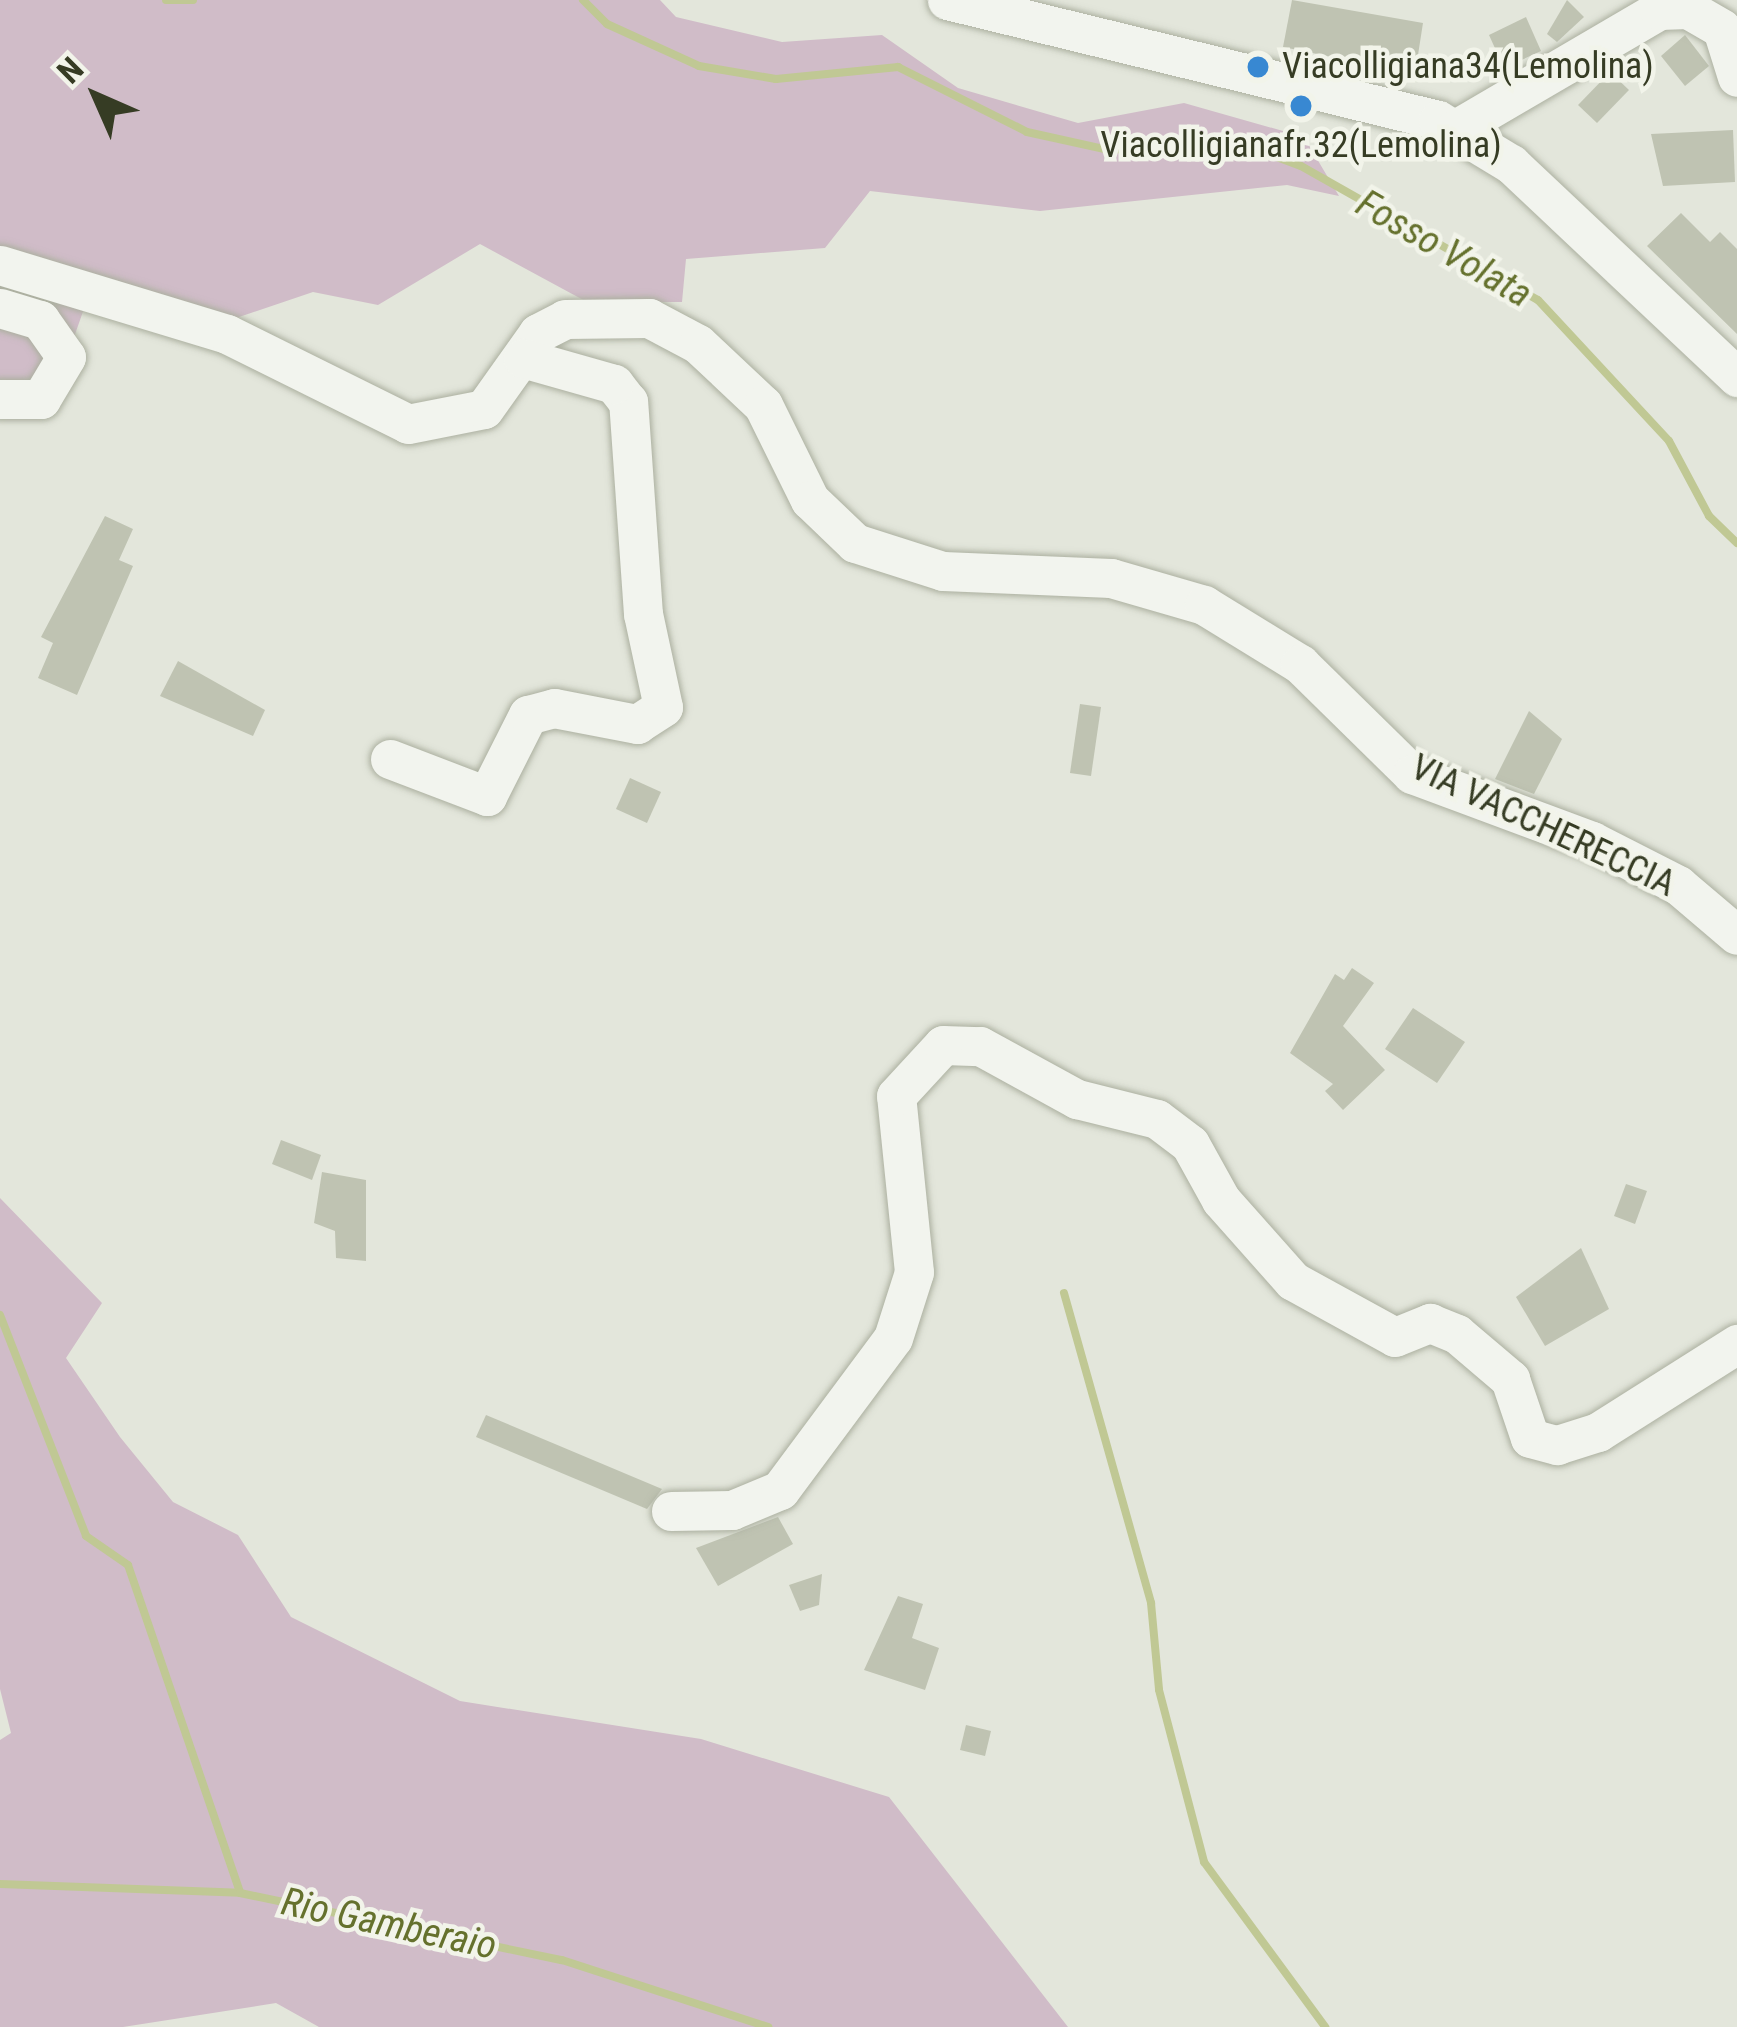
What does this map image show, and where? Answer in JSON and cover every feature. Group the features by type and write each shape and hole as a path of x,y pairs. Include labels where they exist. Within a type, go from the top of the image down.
{"street":[{"path":"947,0 1454,130 1511,164 1737,377"},
{"path":"1454,130 1659,10 1688,9 1722,29 1737,77"},
{"name":"VIA VACCHERECCIA","path":"0,266 227,334 408,424 484,410 523,358 565,319 649,318 698,344 763,405 810,500 856,543 943,571 1111,578 1204,605 1300,664 1412,774 1592,841 1678,885 1737,934"},
{"path":"0,308 40,320 66,357 41,399 0,399"},
{"path":"390,758 488,796 528,715 554,708 638,724 663,706 643,614 628,402 614,384 523,358"},
{"path":"670,1510 732,1510 780,1490 893,1338 914,1272 896,1096 943,1045 980,1046 1077,1099 1157,1119 1190,1144 1221,1200 1293,1281 1395,1337 1430,1323 1457,1334 1510,1379 1530,1438 1557,1445 1598,1432 1737,1344"}],"shaded area":[{"path":"0,0 660,0 676,17 782,42 882,35 958,88 1078,123 1184,103 1304,137 1339,196 1287,185 1040,211 870,191 825,248 686,259 682,302 587,302 480,244 378,305 313,292 236,318 93,283 73,340 32,389 0,384"},
{"path":"0,1198 102,1303 66,1358 120,1437 173,1502 238,1535 291,1617 460,1701 701,1739 889,1797 1068,2027 319,2027 276,2003 123,2027 0,2027 0,1740 11,1733 0,1689"}],"building":[{"path":"1292,0 1423,23 1415,74 1283,47"},
{"path":"1567,0 1584,17 1557,42 1547,34"},
{"path":"1526,17 1541,51 1504,68 1489,35"},
{"path":"1685,35 1709,66 1685,86 1661,56"},
{"path":"1610,72 1629,90 1597,123 1578,105"},
{"path":"1733,130 1735,182 1663,186 1651,134"},
{"path":"1681,213 1710,242 1720,232 1737,249 1737,334 1647,246"},
{"path":"105,516 133,529 119,560 133,566 77,695 38,678 53,643 41,637"},
{"path":"178,661 265,710 253,736 160,696"},
{"path":"1080,704 1101,707 1091,776 1070,773"},
{"path":"1529,711 1562,739 1534,794 1495,779"},
{"path":"630,778 661,792 647,823 616,809"},
{"path":"1352,968 1374,983 1343,1026 1385,1070 1343,1110 1325,1091 1333,1084 1290,1053 1335,974 1344,980"},
{"path":"1413,1008 1465,1042 1437,1083 1385,1049"},
{"path":"281,1140 321,1155 312,1180 272,1164"},
{"path":"322,1172 366,1180 366,1261 336,1258 335,1231 314,1223"},
{"path":"1626,1184 1647,1191 1635,1224 1614,1216"},
{"path":"1581,1248 1609,1309 1545,1346 1516,1297"},
{"path":"486,1415 662,1489 647,1509 476,1437"},
{"path":"778,1517 793,1544 718,1586 696,1548"},
{"path":"822,1574 819,1605 800,1611 789,1585"},
{"path":"898,1596 923,1604 912,1638 939,1648 925,1690 864,1670"},
{"path":"966,1725 991,1731 985,1756 960,1750"}],"waterway":[{"name":"Fosso Volata","path":"166,0 193,0"},
{"name":"Fosso Volata","path":"583,0 607,24 699,66 776,79 898,67 1027,132 1108,150 1237,142 1301,166 1538,300 1669,441 1709,516 1737,543"},
{"path":"1064,1293 1151,1603 1159,1690 1204,1862 1325,2027"},
{"path":"0,1315 86,1536 128,1565 240,1892"},
{"name":"Rio Gamberaio","path":"0,1884 240,1893 562,1960 768,2027"}],"place":[{"name":"Viacolligiana34(Lemolina)","path":"1258,67"},
{"name":"Viacolligianafr.32(Lemolina)","path":"1301,106"}]}
